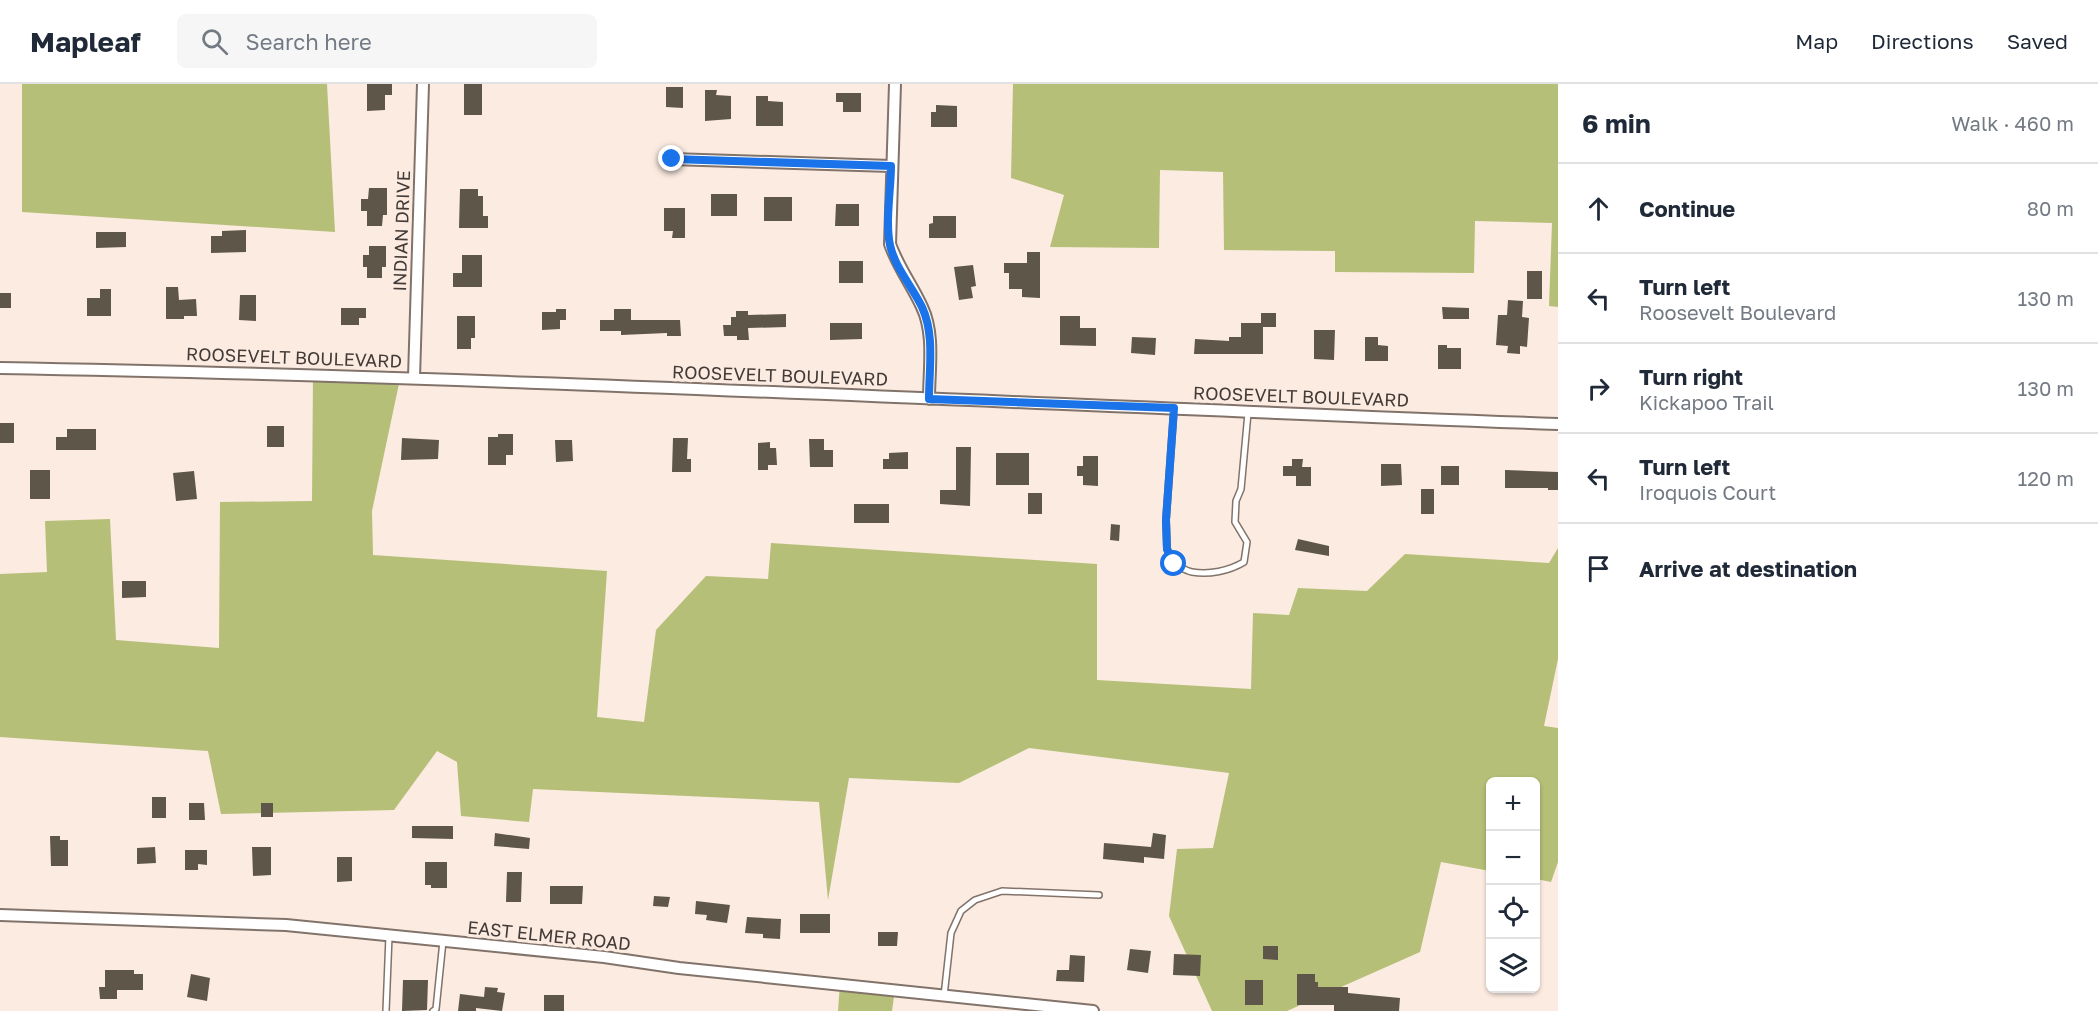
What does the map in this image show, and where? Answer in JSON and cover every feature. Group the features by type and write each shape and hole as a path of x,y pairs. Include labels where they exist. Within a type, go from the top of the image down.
{"street":[{"name":"INDIAN DRIVE","path":"414,378 423,84"},
{"path":"895,84 890,244 897,263 922,308 927,322 930,336 929,399"},
{"path":"672,159 891,166"},
{"name":"ROOSEVELT BOULEVARD","path":"0,368 414,378 1174,408 1248,413 1558,423"},
{"name":"EAST ELMER ROAD","path":"0,915 286,925 604,957 679,968 1093,1011"}],"lane":[{"path":"1174,408 1166,520 1167,549 1174,564 1191,572 1219,572 1244,562 1247,542 1235,522 1236,501 1241,489 1248,413"},
{"path":"944,996 951,933 961,911 975,900 1002,891 1099,895"},
{"path":"386,1011 389,936"},
{"path":"433,1011 436,1009 443,941"}],"green space":[{"path":"22,84 327,84 335,232 22,212"},
{"path":"1013,84 1558,84 1558,307 1549,306 1552,223 1475,221 1474,273 1335,272 1335,251 1224,250 1223,172 1160,170 1159,248 1050,247 1064,195 1011,178"},
{"path":"313,376 400,379 372,511 373,555 607,571 597,717 644,722 656,630 706,576 768,579 771,543 1097,564 1097,680 1251,689 1253,613 1289,615 1298,588 1367,591 1405,554 1549,563 1558,548 1558,659 1544,726 1558,728 1558,862 1551,882 1540,880 1540,777 1486,777 1486,870 1441,862 1420,952 1287,1011 1212,1011 1169,916 1177,849 1213,848 1229,773 1029,748 959,783 849,778 828,900 819,802 533,789 529,822 461,816 457,762 437,751 394,810 221,814 208,751 0,737 0,574 47,572 45,521 110,519 116,640 219,648 220,502 312,501"},
{"path":"840,983 895,989 892,1011 838,1011"}],"building":[{"path":"367,84 392,84 392,95 385,95 385,110 367,111"},
{"path":"464,84 482,84 482,115 464,115"},
{"path":"666,87 683,87 683,108 666,107"},
{"path":"705,90 717,90 716,95 731,96 731,119 705,121"},
{"path":"836,93 861,93 861,112 843,112 843,102 836,102"},
{"path":"756,96 768,96 768,101 783,102 783,126 756,126"},
{"path":"936,105 957,106 957,127 931,127 931,112 936,112"},
{"path":"369,188 387,188 387,215 383,215 382,226 367,226 367,211 361,211 361,199 368,199"},
{"path":"460,189 478,189 478,196 483,196 483,216 488,216 488,228 459,228"},
{"path":"711,194 737,194 737,216 711,216"},
{"path":"764,197 792,197 792,221 764,221"},
{"path":"836,204 859,204 859,226 835,226"},
{"path":"664,208 685,208 685,238 672,238 673,231 664,231"},
{"path":"933,216 956,216 956,238 929,238 929,224 933,223"},
{"path":"246,230 246,252 211,253 211,236 222,236 222,231"},
{"path":"96,232 126,232 126,247 96,248"},
{"path":"369,246 386,246 386,267 382,267 382,278 367,278 367,267 363,267 363,255 369,255"},
{"path":"1027,252 1040,252 1040,298 1022,297 1022,289 1009,289 1009,273 1004,273 1004,263 1027,263"},
{"path":"462,255 482,255 482,287 453,287 453,273 462,273"},
{"path":"839,261 863,261 863,283 839,283"},
{"path":"973,265 976,286 971,287 973,298 959,300 954,267"},
{"path":"1527,271 1542,271 1542,299 1527,299"},
{"path":"166,287 178,287 179,300 196,299 197,316 166,319"},
{"path":"100,289 111,289 111,316 87,316 87,298 100,298"},
{"path":"0,293 11,293 11,308 0,308"},
{"path":"240,295 256,295 256,321 239,320"},
{"path":"1508,300 1523,301 1522,317 1529,318 1527,347 1520,346 1520,354 1507,353 1508,346 1496,345 1498,315 1507,315"},
{"path":"1442,307 1469,308 1469,319 1443,319"},
{"path":"341,308 366,308 366,318 359,318 359,325 341,325"},
{"path":"556,309 566,309 566,320 560,320 560,329 542,330 542,312 556,312"},
{"path":"614,309 631,309 631,320 680,320 681,336 667,336 667,333 621,335 621,331 600,331 600,320 614,320"},
{"path":"736,311 748,311 748,315 786,314 786,327 748,328 749,340 737,340 737,336 724,336 723,325 731,325 731,317 736,317"},
{"path":"1261,313 1276,313 1276,327 1263,327 1263,354 1194,354 1195,339 1229,341 1229,337 1241,337 1241,323 1261,323"},
{"path":"457,316 475,316 475,338 471,338 471,349 457,349"},
{"path":"1060,316 1080,316 1080,328 1096,328 1096,346 1060,345"},
{"path":"830,323 862,323 862,339 830,340"},
{"path":"1314,330 1335,330 1334,360 1314,359"},
{"path":"1132,337 1156,338 1155,355 1131,353"},
{"path":"1365,337 1378,337 1378,345 1388,346 1388,361 1365,361"},
{"path":"1438,345 1447,345 1447,348 1461,348 1461,369 1438,369"},
{"path":"0,423 14,423 14,443 0,443"},
{"path":"267,426 284,426 284,447 267,447"},
{"path":"67,429 96,429 96,450 56,450 56,437 67,437"},
{"path":"498,434 513,434 513,455 506,455 506,465 488,465 488,437 498,437"},
{"path":"402,438 439,440 438,459 401,460"},
{"path":"673,438 688,438 687,459 691,459 691,472 672,472"},
{"path":"809,439 824,439 824,450 833,450 833,467 810,467"},
{"path":"555,440 572,440 573,461 556,462"},
{"path":"770,442 770,448 776,448 777,465 768,465 768,470 758,470 758,443"},
{"path":"956,447 971,447 970,506 940,504 940,490 956,490"},
{"path":"908,452 908,469 883,469 883,459 889,459 889,453"},
{"path":"996,453 1029,453 1029,485 996,485"},
{"path":"1083,456 1098,456 1098,486 1083,485 1083,476 1077,476 1077,466 1083,466"},
{"path":"1292,459 1303,459 1302,467 1311,467 1311,486 1296,486 1296,476 1283,476 1283,466 1292,466"},
{"path":"1381,464 1401,464 1402,485 1381,486"},
{"path":"1441,466 1459,466 1459,485 1441,485"},
{"path":"30,470 50,470 50,499 30,499"},
{"path":"1505,470 1558,472 1558,490 1505,488"},
{"path":"194,471 197,499 176,501 173,473"},
{"path":"1421,489 1434,489 1434,514 1421,514"},
{"path":"1028,493 1042,493 1042,514 1028,514"},
{"path":"854,504 889,504 889,523 854,523"},
{"path":"1111,524 1120,525 1119,541 1110,540"},
{"path":"1298,539 1329,546 1329,556 1295,550"},
{"path":"122,581 146,581 146,597 122,598"},
{"path":"152,797 166,797 166,818 152,818"},
{"path":"189,803 204,803 205,820 189,820"},
{"path":"261,803 273,803 273,817 261,817"},
{"path":"412,826 453,826 453,839 412,838"},
{"path":"495,833 530,838 529,849 494,846"},
{"path":"1153,833 1166,835 1164,859 1144,857 1144,863 1103,859 1104,843 1151,847"},
{"path":"50,836 60,836 60,840 68,840 68,866 51,866"},
{"path":"155,847 156,863 137,864 137,848"},
{"path":"252,847 271,847 271,875 253,876"},
{"path":"185,850 207,850 207,865 198,864 198,870 185,870"},
{"path":"337,857 352,857 352,881 337,882"},
{"path":"425,862 447,862 447,888 431,888 431,885 425,885"},
{"path":"507,872 522,872 521,902 506,902"},
{"path":"550,886 583,886 582,904 550,904"},
{"path":"654,896 670,897 668,907 653,906"},
{"path":"696,901 730,905 727,923 706,920 707,915 695,914"},
{"path":"800,914 830,914 830,933 800,933"},
{"path":"747,917 781,919 780,939 763,938 763,934 745,933"},
{"path":"878,932 898,932 897,946 878,946"},
{"path":"1263,946 1278,946 1278,960 1263,959"},
{"path":"1130,949 1151,951 1148,973 1127,970"},
{"path":"1174,954 1201,955 1200,976 1173,975"},
{"path":"1070,955 1085,956 1084,982 1056,981 1057,970 1069,970"},
{"path":"105,970 134,970 134,974 143,974 143,990 117,990 117,999 100,999 99,987 105,987"},
{"path":"191,974 210,978 207,1001 187,997"},
{"path":"1297,974 1315,974 1318,987 1348,987 1348,993 1400,998 1399,1011 1334,1011 1334,1005 1297,1005"},
{"path":"403,980 428,980 427,1010 402,1011"},
{"path":"1245,980 1263,980 1263,1005 1245,1005"},
{"path":"485,987 498,988 497,992 505,993 502,1011 476,1008 476,1011 458,1011 460,994 484,997"},
{"path":"544,995 564,995 564,1011 544,1011"}],"route":[{"path":"672,159 891,166 890,244 897,263 922,308 927,322 930,336 929,399 1174,408 1166,520 1167,549 1174,564"}]}
